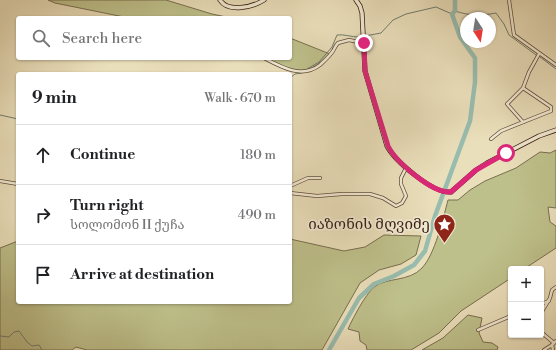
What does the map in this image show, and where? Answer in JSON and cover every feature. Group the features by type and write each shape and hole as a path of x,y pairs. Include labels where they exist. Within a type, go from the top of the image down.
{"main road":[{"path":"220,0 223,4 234,8 248,6 264,0"},
{"path":"356,0 360,6 363,20 365,71 388,146 391,152 406,168 422,180 435,188 452,192 473,173 487,163 539,136 556,130"}],"street":[{"path":"509,0 514,35 556,66"},
{"path":"267,60 276,66 292,70 310,71 324,61 333,52 338,43 349,40 364,43"},
{"path":"523,122 507,104 523,88 529,72 540,54"},
{"path":"491,139 500,131 552,110 551,107 523,88"},
{"path":"292,193 317,196 370,194 383,198 396,206 402,203 406,196 401,184 406,168"},
{"path":"292,185 308,178 320,178"},
{"path":"0,182 16,184"},
{"path":"544,308 549,300 552,290 556,287"},
{"path":"544,302 549,300"},
{"path":"478,330 508,317"},
{"path":"544,335 554,343"},
{"path":"544,350 554,343"},
{"path":"553,350 554,343"}],"green space":[{"path":"48,0 166,0 222,16 119,16 55,3"},
{"path":"292,39 330,54 321,62 305,70 298,71 283,67 267,60 292,60"},
{"path":"556,150 556,208 548,207 550,222 556,226 556,248 529,266 508,266 508,280 461,311 439,333 411,350 367,350 366,345 360,341 359,332 348,329 356,313 367,295 374,287 385,282 405,278 417,272 427,262 435,245 448,200 458,200 470,190 485,181 516,168 540,152 550,153"},
{"path":"384,235 421,236 416,255 401,264 379,270 360,283 322,350 87,350 76,347 72,350 0,350 0,248 16,242 16,304 292,304 292,239 344,251 365,247"},
{"path":"468,315 482,318 479,333 483,342 492,343 498,347 497,350 422,350 443,338"}],"waterway":[{"path":"329,350 359,298 374,284 394,276 414,265 425,251 435,216 470,121 475,82 475,58 460,37 452,14 455,11 455,0"},
{"path":"365,36 381,33 393,20 406,14 436,7 452,14"},
{"path":"455,11 475,15 496,13 504,24 509,35 536,55"},
{"path":"307,69 319,62 332,47 337,35 359,37"},
{"path":"540,57 556,69"},
{"path":"292,76 295,74 302,73"},
{"path":"0,115 16,119"},
{"path":"0,336 9,337 14,332 19,331 27,342 32,346 39,345 42,350"}],"place":[{"name":"იაზონის მღვიმე","path":"445,244"}],"route":[{"path":"364,43 365,71 371,96 388,146 391,152 406,168 429,185 451,192 476,170 506,153"}]}
